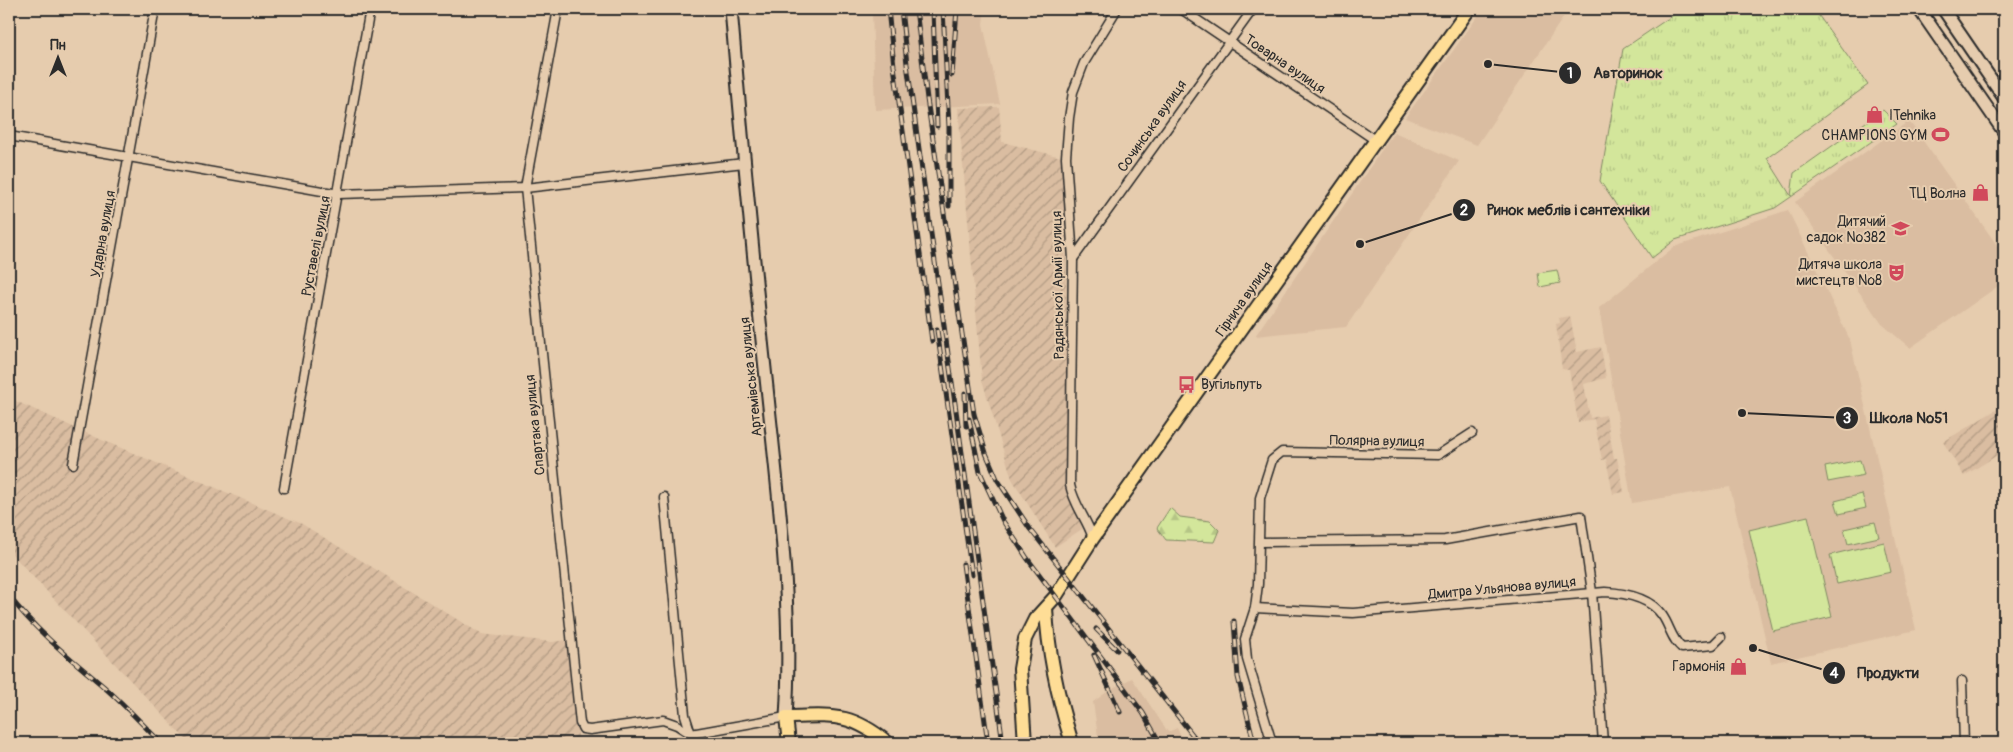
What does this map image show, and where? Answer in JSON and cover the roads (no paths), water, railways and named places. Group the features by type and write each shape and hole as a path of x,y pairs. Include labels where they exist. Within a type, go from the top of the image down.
{"main road":[{"name":"Артемівська вулиця","path":"731,9 744,163 786,588 788,684 786,717 789,743"},
{"name":"Гірнича вулиця","path":"1025,743 1020,668 1025,639 1035,619 1046,608 1093,538 1469,9"},
{"path":"1919,9 2004,132"},
{"path":"1943,9 2004,98"},
{"path":"1046,608 1047,640 1053,678 1069,743"},
{"path":"786,717 836,716 858,723 888,743"}],"street":[{"name":"Ударна вулиця","path":"73,464 155,9"},
{"name":"Руставелі вулиця","path":"284,488 339,194 370,9"},
{"name":"Спартака вулиця","path":"558,9 525,188 580,723 583,729 590,730 663,720 677,725 691,734"},
{"name":"Радянської Армії вулиця","path":"1093,538 1090,527 1074,500 1070,485 1073,259 1066,157 1073,92 1084,63 1117,9"},
{"name":"Товарна вулиця","path":"1180,9 1376,140"},
{"name":"Сочинська вулиця","path":"1073,259 1228,41 1253,9"},
{"path":"9,136 129,159 339,194 525,188 744,163"},
{"name":"Полярна вулиця","path":"1261,542 1260,498 1272,460 1276,455 1282,452 1438,455 1472,433"},
{"path":"664,496 685,715 691,734 786,717"},
{"path":"1272,743 1264,709 1245,648 1246,630 1255,608 1261,542 1445,540 1581,516 1592,592 1604,743"},
{"name":"Дмитра Ульянова вулиця","path":"1255,608 1353,613 1592,592 1616,592 1636,596 1662,614 1676,643 1682,648 1713,645 1721,637"},
{"path":"1962,681 1964,743"}],"railway":[{"path":"888,9 894,66 932,341"},
{"path":"901,9 907,64 1003,743"},
{"path":"916,9 927,99 974,414 986,453 997,479 1030,529 1199,743"},
{"path":"933,9 937,126"},
{"path":"943,9 949,127 949,206"},
{"path":"952,75 957,9"},
{"path":"937,330 972,575"},
{"path":"965,393 966,426"},
{"path":"969,419 980,472 1003,521 1027,558 1143,713 1160,743"},
{"path":"963,564 988,743"},
{"path":"9,596 42,632 111,693 161,743"},
{"path":"1234,621 1238,677 1254,743"},
{"path":"1096,629 1117,650"},
{"path":"1094,655 1120,712"}],"place":[{"name":"Авторинок","path":"1488,64"},
{"name":"ITehnika","path":"1875,115"},
{"name":"CHAMPIONS GYM","path":"1941,135"},
{"name":"ТЦ Волна","path":"1980,193"},
{"name":"Дитячий садок №382","path":"1900,229"},
{"name":"Ринок меблів і сантехніки","path":"1360,244"},
{"name":"Дитяча школа мистецтв №8","path":"1896,272"},
{"name":"Вугільпуть","path":"1187,384"},
{"name":"Школа №51","path":"1742,413"},
{"name":"Продукти","path":"1753,648"},
{"name":"Гармонія","path":"1739,666"}]}
